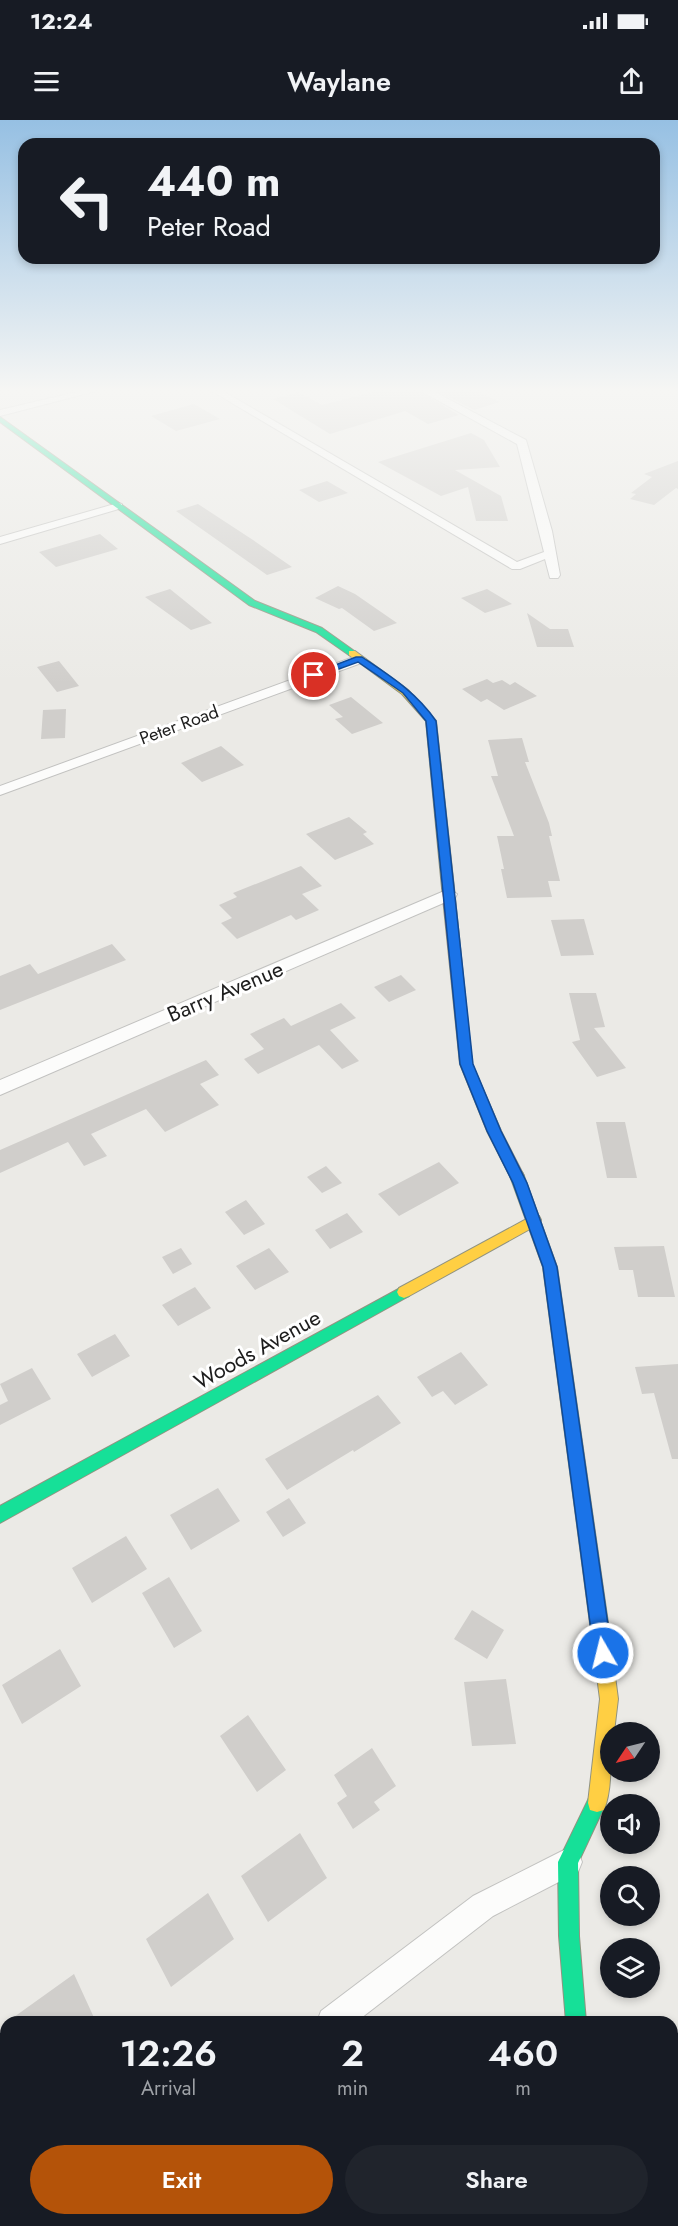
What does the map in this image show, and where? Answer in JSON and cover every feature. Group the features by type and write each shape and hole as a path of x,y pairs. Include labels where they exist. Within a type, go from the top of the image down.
{"street":[{"path":"94,488 252,603 319,630 406,691 421,706 431,721 466,1064 534,1220 550,1267 609,1699 598,1802 568,1862 569,1936 576,2016"},
{"path":"383,488 516,566 551,553"},
{"path":"534,488 551,553 554,574"},
{"path":"0,540 118,506"},
{"name":"Peter Road","path":"0,791 359,658"},
{"name":"Barry Avenue","path":"0,1088 449,894"},
{"name":"Woods Avenue","path":"0,1515 534,1220"},
{"path":"340,2016 483,1906 568,1862"}],"building":[{"path":"340,488 348,493 319,502 299,490"},
{"path":"427,488 464,488 441,496"},
{"path":"468,488 487,488 501,496 508,521 476,521"},
{"path":"637,488 676,488 654,505 630,499 636,494 631,493"},
{"path":"198,504 292,567 267,575 176,511"},
{"path":"100,534 118,549 56,567 39,552"},
{"path":"338,586 355,594 397,623 374,631 342,608 339,609 315,598"},
{"path":"170,589 212,623 191,630 145,597"},
{"path":"487,589 512,604 485,613 461,598"},
{"path":"527,613 550,629 568,629 574,647 537,647"},
{"path":"59,661 79,686 57,692 37,667"},
{"path":"487,679 493,683 502,680 510,685 515,682 537,696 504,710 487,699 481,702 462,689"},
{"path":"351,697 383,723 352,734 335,719 343,717 329,705"},
{"path":"66,709 65,738 41,739 43,710"},
{"path":"522,738 529,762 525,762 552,836 549,836 560,881 548,881 552,897 507,898 501,869 504,869 497,836 514,836 491,776 498,776 488,740"},
{"path":"221,746 244,765 202,782 181,763"},
{"path":"349,817 367,832 363,834 374,844 335,860 306,834"},
{"path":"301,866 322,886 302,894 319,910 296,920 291,915 237,939 221,923 232,918 219,905 237,897 233,893"},
{"path":"584,919 594,955 561,956 551,920"},
{"path":"112,944 126,960 0,1010 0,976 30,964 38,974"},
{"path":"401,975 416,990 389,1002 374,987"},
{"path":"569,993 596,993 605,1027 594,1028 626,1068 597,1077 572,1042 580,1040"},
{"path":"341,1003 356,1018 330,1030 359,1061 342,1069 319,1045 258,1074 244,1059 264,1049 250,1034 284,1018 291,1026"},
{"path":"206,1060 219,1075 200,1084 219,1105 165,1132 146,1109 91,1134 107,1156 84,1166 68,1142 0,1173 0,1150"},
{"path":"596,1122 625,1122 637,1178 607,1178"},
{"path":"439,1162 459,1183 399,1216 378,1194"},
{"path":"326,1166 342,1183 322,1193 307,1177"},
{"path":"246,1200 265,1224 244,1235 225,1212"},
{"path":"347,1213 363,1232 330,1249 315,1230"},
{"path":"664,1246 675,1297 638,1297 633,1270 619,1270 614,1247"},
{"path":"181,1248 192,1264 173,1274 162,1257"},
{"path":"269,1248 289,1272 255,1290 236,1266"},
{"path":"195,1287 211,1308 178,1326 162,1305"},
{"path":"115,1334 130,1356 92,1377 77,1354"},
{"path":"461,1352 488,1385 455,1405 443,1391 432,1397 417,1377"},
{"path":"678,1364 678,1459 672,1459 654,1393 642,1394 635,1367"},
{"path":"32,1368 51,1399 0,1425 0,1405 8,1401 0,1384"},
{"path":"378,1395 401,1423 287,1490 265,1459"},
{"path":"218,1488 240,1521 191,1550 170,1515"},
{"path":"289,1498 306,1523 283,1537 266,1512"},
{"path":"126,1536 147,1569 92,1603 72,1568"},
{"path":"169,1577 202,1631 174,1648 142,1593"},
{"path":"472,1610 504,1630 487,1659 454,1639"},
{"path":"60,1649 81,1686 22,1724 2,1685"},
{"path":"506,1679 516,1744 472,1746 464,1682"},
{"path":"248,1715 286,1770 257,1792 220,1736"},
{"path":"372,1748 396,1786 374,1802 380,1810 353,1829 337,1803 347,1796 334,1775"},
{"path":"300,1833 327,1878 268,1922 241,1876"},
{"path":"208,1893 234,1939 171,1987 146,1939"},
{"path":"74,1974 93,2016 15,2016"}],"traffic: fast":[{"path":"95,488 252,603 319,630 352,653"},
{"path":"517,1176 550,1267 599,1623"},
{"path":"0,1515 404,1292"},
{"path":"576,2016 569,1936 568,1862 597,1803"}],"traffic: slow":[{"path":"352,653 405,692 431,721 448,888"},
{"path":"404,1292 534,1220"},
{"path":"597,1803 609,1699 599,1623"}],"traffic: jam":[{"path":"448,888 466,1064 494,1131 517,1176"}],"route":[{"path":"314,675 359,658 406,691 421,706 431,721 466,1064 494,1131 520,1183 550,1267 603,1653"}]}
